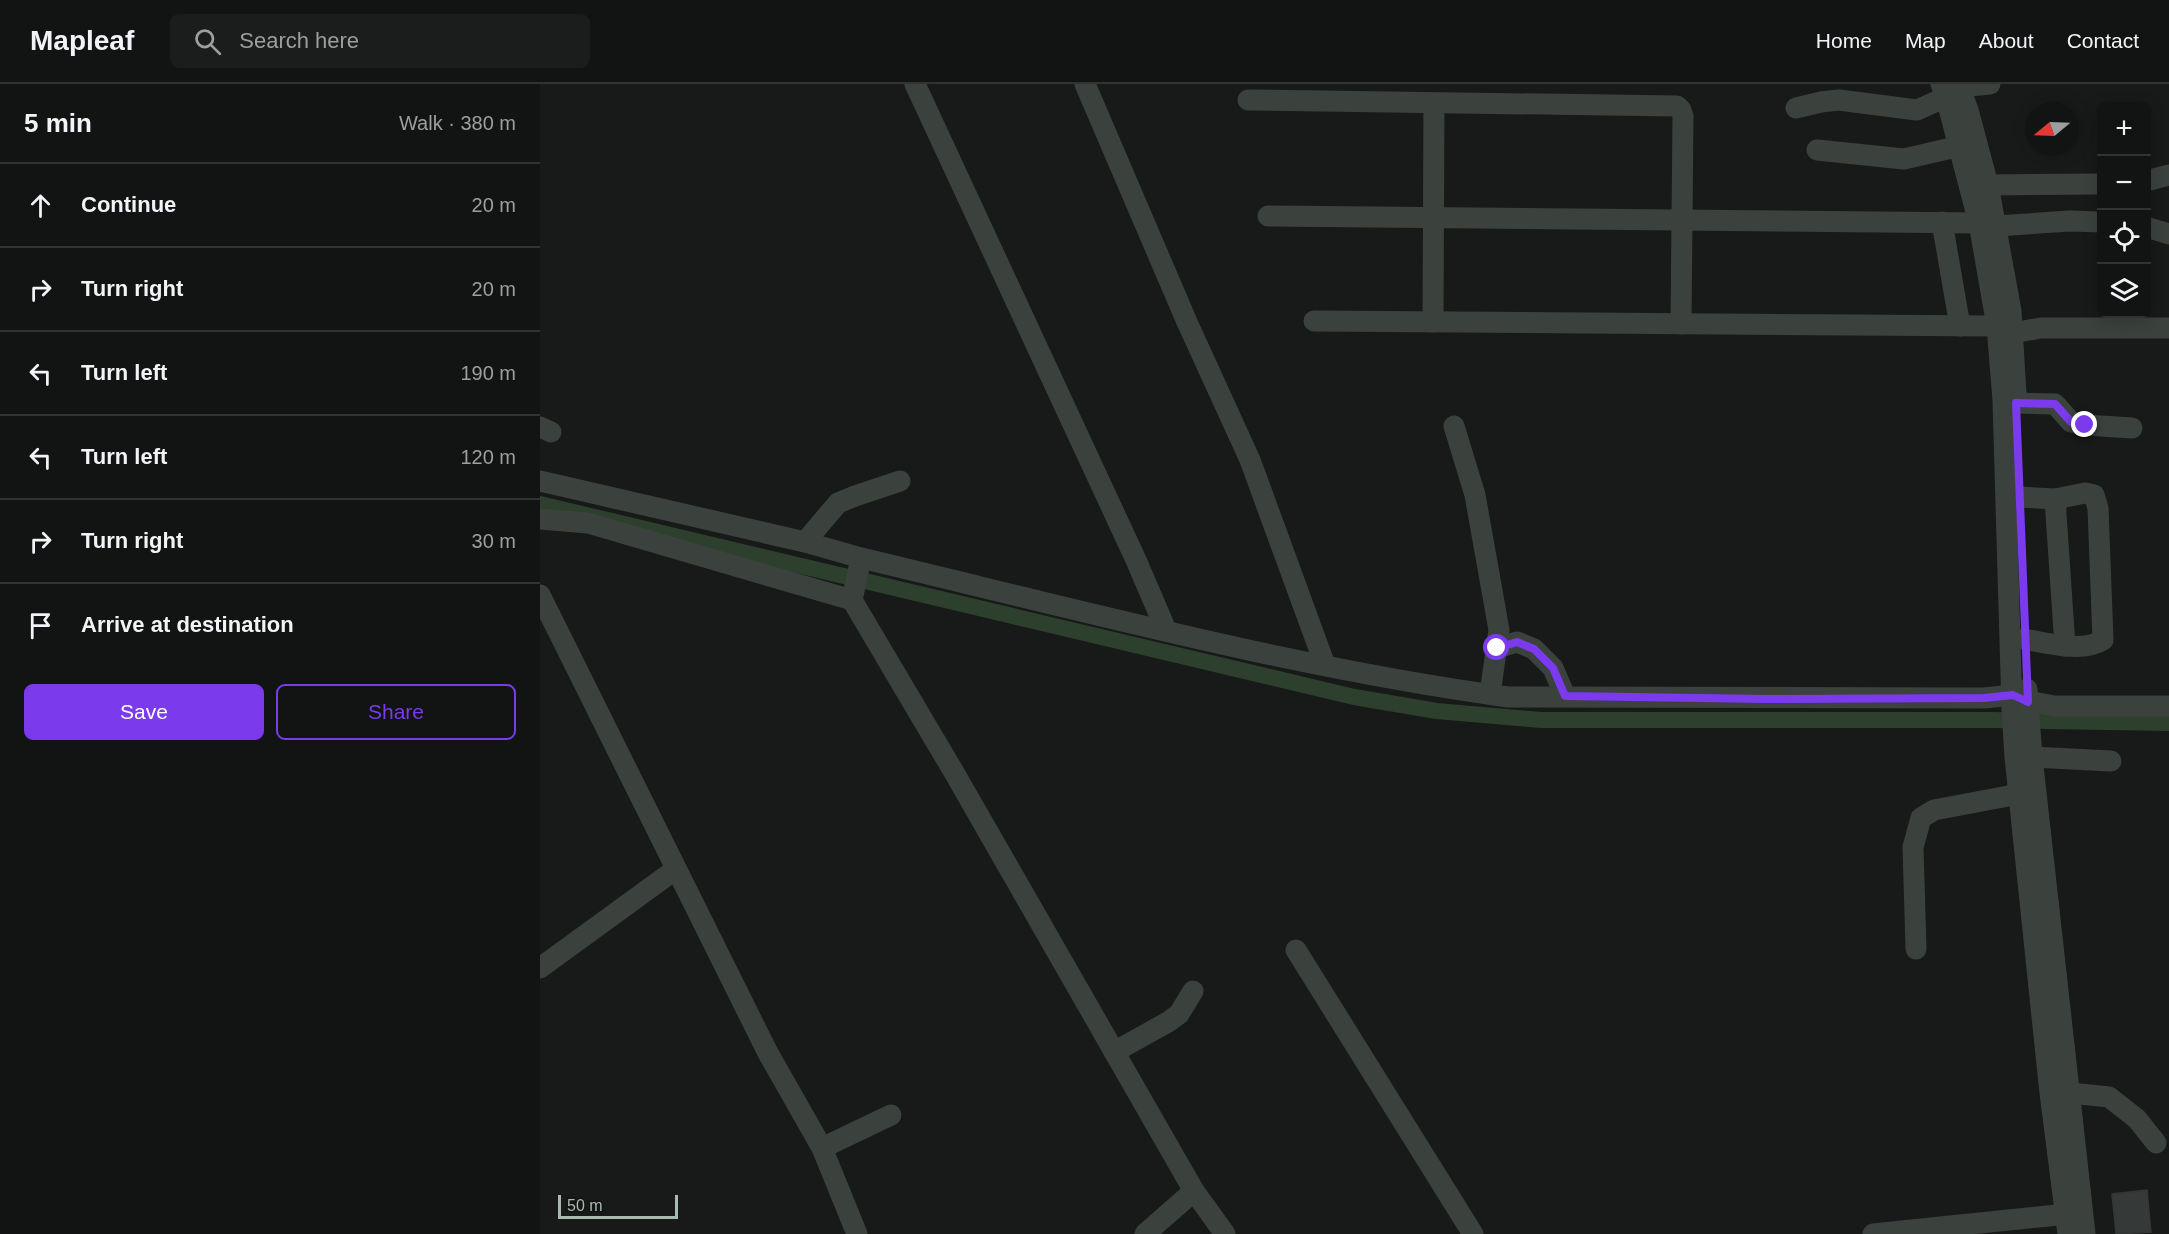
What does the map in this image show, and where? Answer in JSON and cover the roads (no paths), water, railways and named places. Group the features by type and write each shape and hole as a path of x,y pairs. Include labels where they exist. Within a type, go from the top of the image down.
{"street":[{"path":"915,84 1136,560 1166,630"},
{"path":"1085,84 1187,322 1250,460 1325,665"},
{"path":"1796,108 1839,100 1917,110 1951,88 1990,84"},
{"path":"1951,88 1960,146 1987,225 2011,311 2004,330 2003,400 2022,720 2070,1093 2085,1234"},
{"path":"1951,88 1968,110 1988,185 1987,225"},
{"path":"1248,100 1677,106 1683,116 1682,324"},
{"path":"1432,322 1434,104"},
{"path":"1817,150 1904,159 1960,146"},
{"path":"2151,180 2169,175"},
{"path":"1988,185 2097,184"},
{"path":"1268,216 1942,222 1987,225 2097,222"},
{"path":"1942,222 1960,326"},
{"path":"2151,229 2169,234"},
{"path":"1314,321 1960,326 2004,330 2169,328"},
{"path":"1873,1234 2068,1224 2049,1082 2019,794 2024,639 2016,403 2004,330"},
{"path":"2016,403 2055,404 2071,422 2132,428"},
{"path":"1454,426 1475,495 1499,630 1490,694"},
{"path":"805,542 838,503 900,481"},
{"path":"540,482 805,542 860,562 1166,630 1248,651 1407,682 1508,697 1984,698 2022,720 2111,761"},
{"path":"2019,497 2055,499 2085,493 2094,495 2098,508 2103,640 2096,645 2065,646 2024,639"},
{"path":"2055,499 2065,646"},
{"path":"540,519 588,523 853,594"},
{"path":"860,562 853,594 1194,1191 1225,1234"},
{"path":"540,595 768,1053 822,1148 857,1234"},
{"path":"1497,648 1517,642 1534,649 1553,668 1565,696"},
{"path":"2022,720 2054,706 2169,706"},
{"path":"1916,949 1913,847 1921,818 1934,810 2019,794"},
{"path":"540,968 676,868"},
{"path":"1296,950 1473,1234"},
{"path":"1114,1052 1179,1014 1193,991"},
{"path":"2070,1093 2109,1097 2137,1119 2156,1143"},
{"path":"822,1148 891,1115"},
{"path":"1145,1234 1194,1191"}],"waterway":[{"path":"540,504 1354,697 1437,711 1541,720 1992,720 2169,723"}]}
